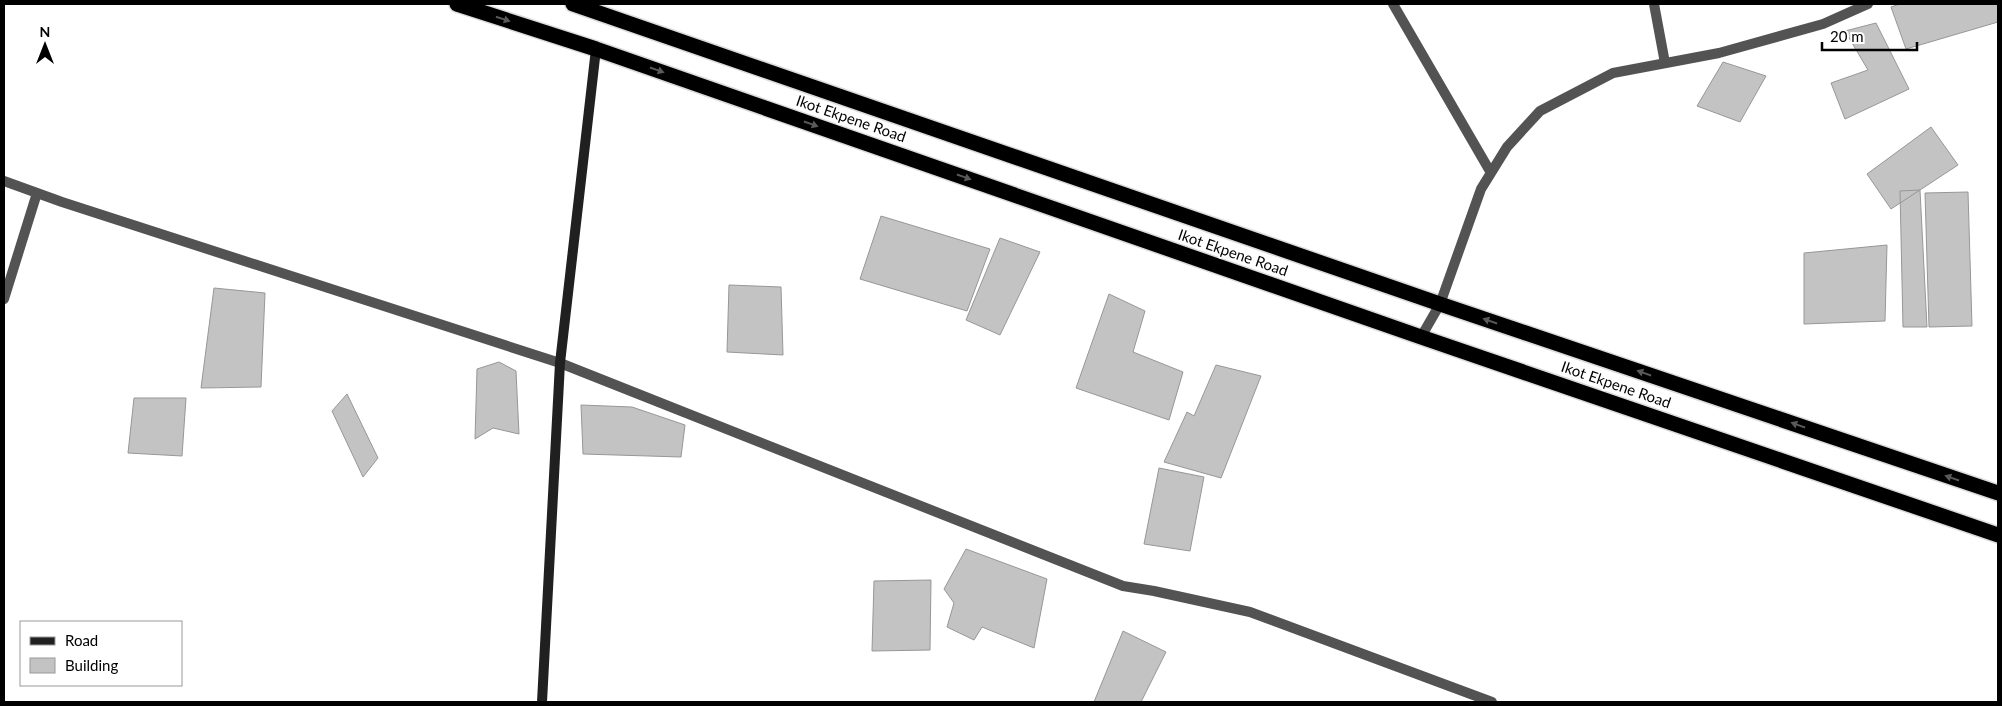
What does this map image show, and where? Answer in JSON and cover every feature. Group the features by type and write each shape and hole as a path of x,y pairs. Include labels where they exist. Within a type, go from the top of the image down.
{"highway":[{"name":"Ikot Ekpene Road","path":"457,4 596,49 1421,337 1998,535"},
{"name":"Ikot Ekpene Road","path":"573,4 1440,304 1998,493"}],"street":[{"path":"1393,4 1491,173"},
{"path":"1654,4 1665,63"},
{"path":"1421,337 1440,304 1481,189 1507,147 1540,112 1613,73 1719,53 1823,24 1868,4"},
{"path":"542,702 560,363 596,49"},
{"path":"4,181 560,363 1123,586 1250,612 1492,702"},
{"path":"4,299 37,193"}],"building":[{"path":"1900,4 1998,4 1998,22 1906,49 1891,7"},
{"path":"1876,23 1909,89 1845,119 1831,83 1868,70 1845,31"},
{"path":"1723,62 1766,76 1740,122 1697,106"},
{"path":"1931,127 1958,165 1891,209 1867,174"},
{"path":"1920,190 1927,327 1903,327 1900,191"},
{"path":"1968,192 1972,326 1929,327 1925,193"},
{"path":"881,216 990,249 967,311 860,279"},
{"path":"1000,238 1040,252 1000,335 966,320"},
{"path":"1887,245 1885,321 1804,324 1804,253"},
{"path":"729,285 781,287 783,355 727,352"},
{"path":"214,288 265,293 261,387 201,388"},
{"path":"1109,294 1145,311 1133,352 1183,372 1169,420 1076,388"},
{"path":"499,362 516,371 519,434 493,428 475,439 477,369"},
{"path":"1216,365 1261,376 1221,478 1164,462 1187,412 1194,416"},
{"path":"347,394 378,458 363,477 332,411"},
{"path":"134,398 186,398 182,456 128,453"},
{"path":"581,405 632,407 685,425 681,457 583,454"},
{"path":"1159,468 1204,477 1190,551 1144,544"},
{"path":"966,549 1047,579 1034,648 982,627 974,640 947,627 954,603 944,589"},
{"path":"931,580 930,650 872,651 874,581"},
{"path":"1123,631 1166,652 1141,702 1094,702"}]}
